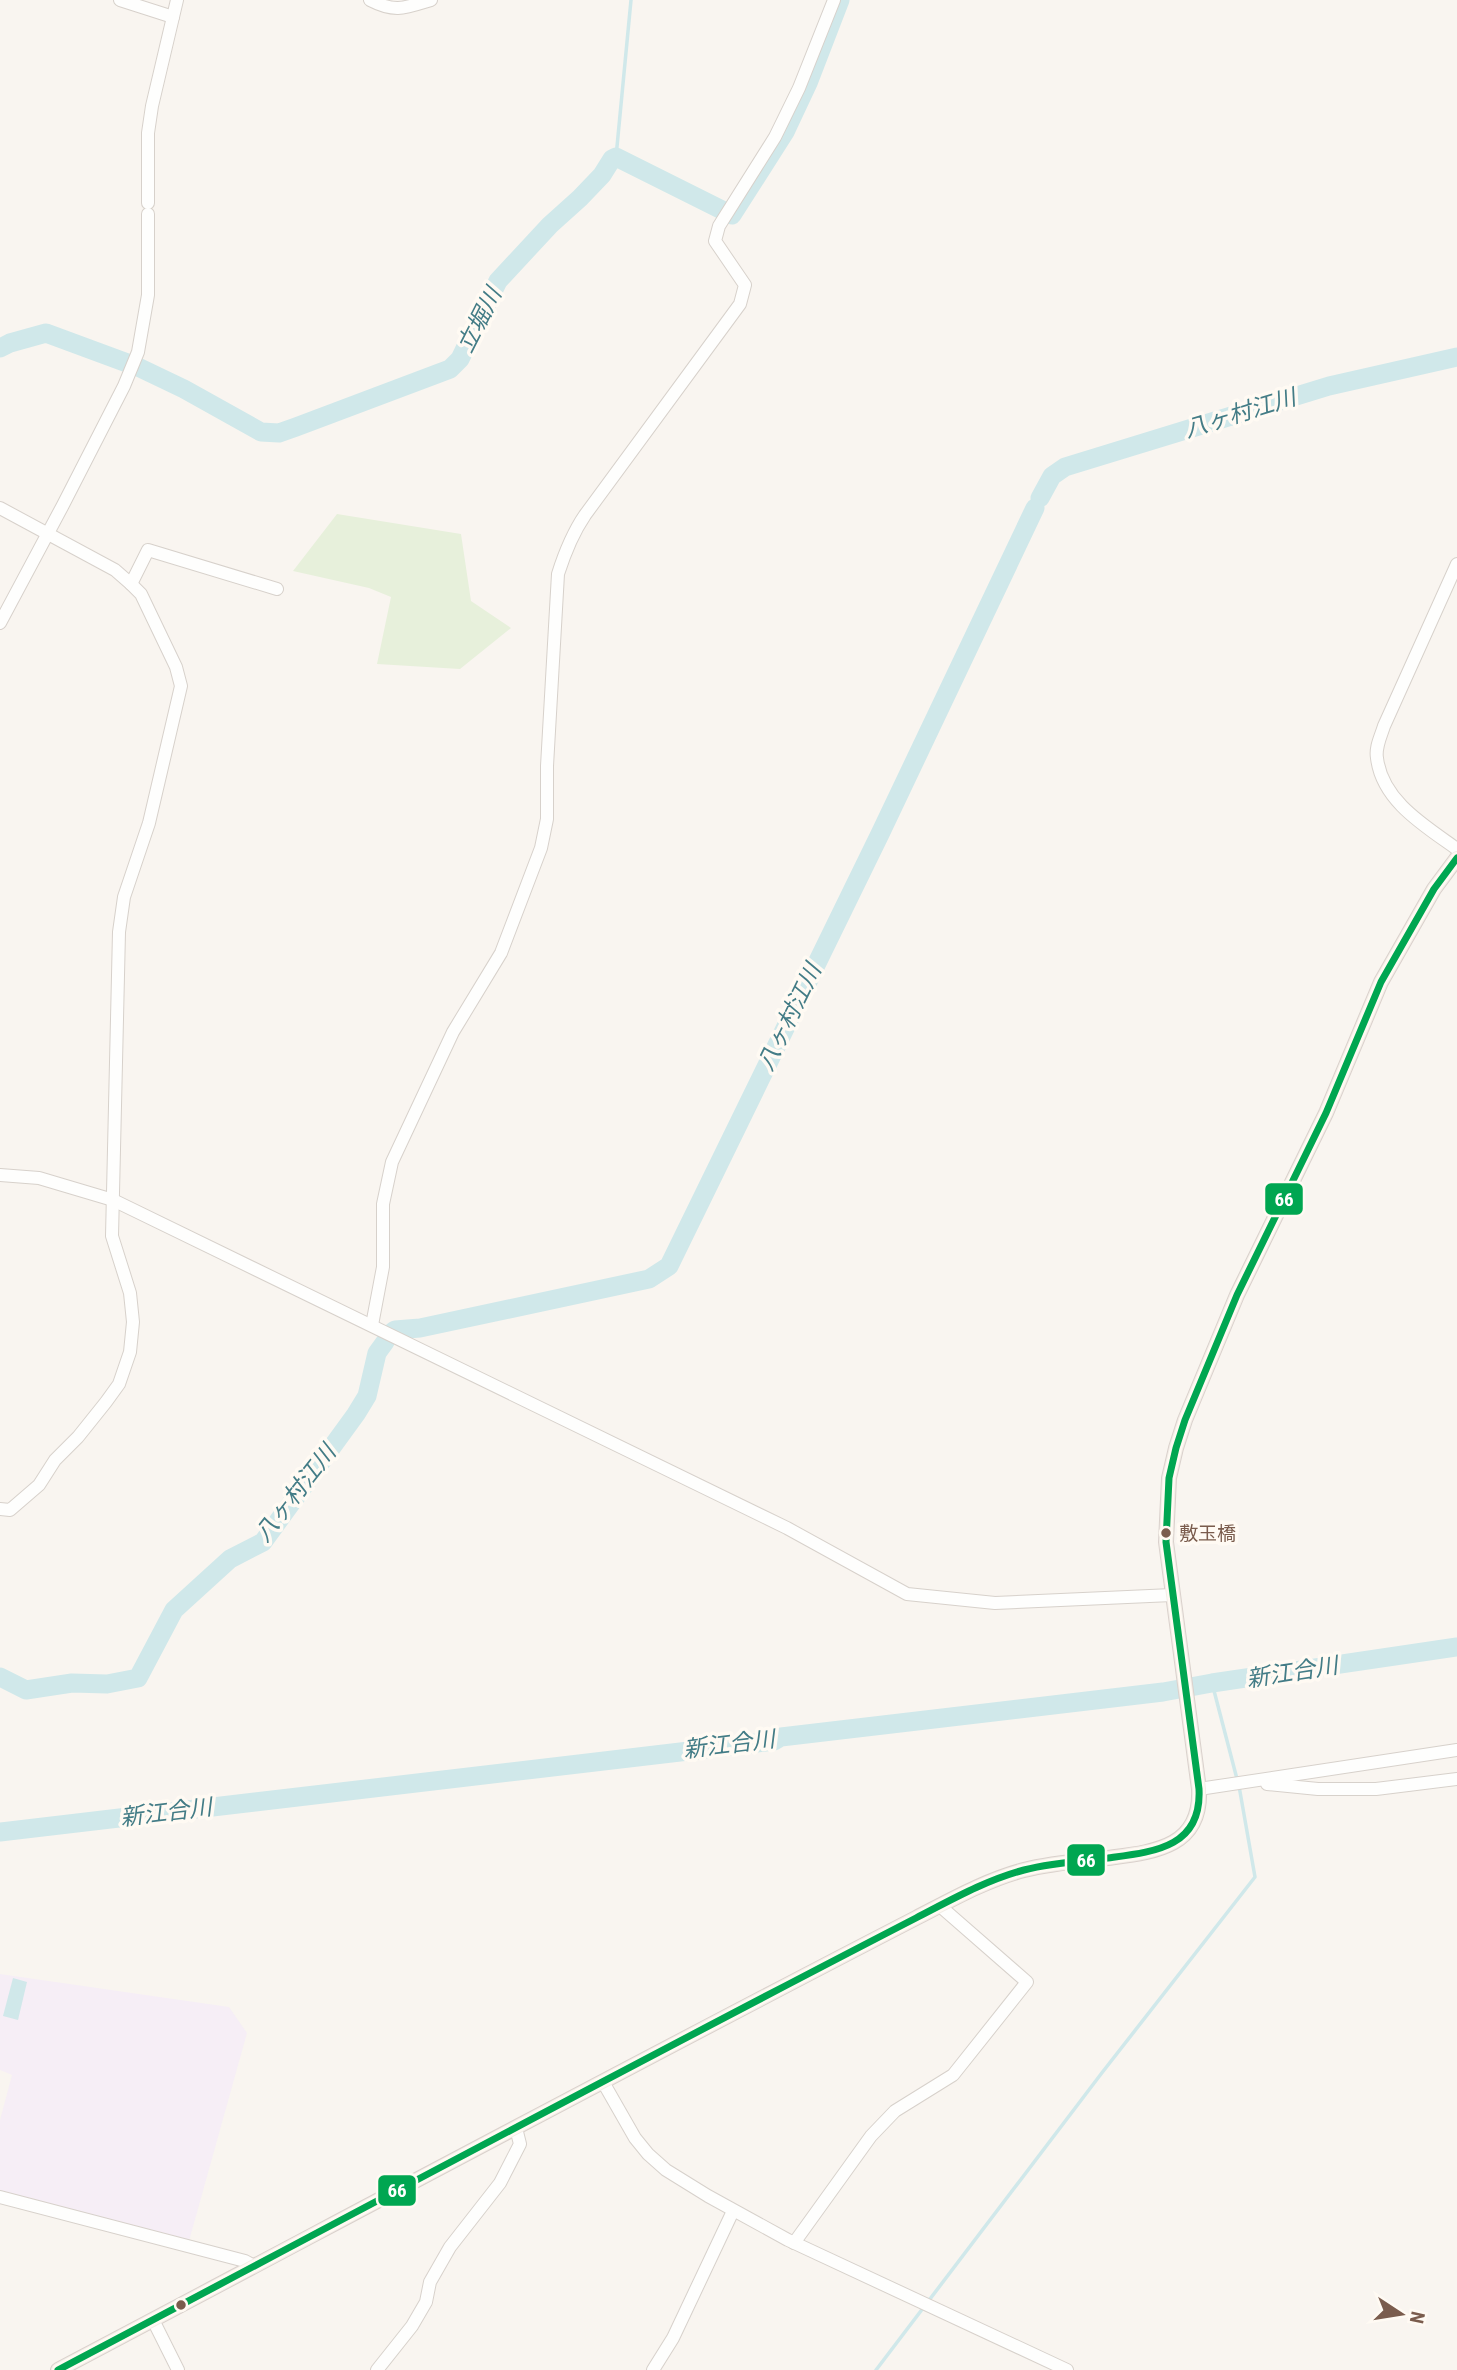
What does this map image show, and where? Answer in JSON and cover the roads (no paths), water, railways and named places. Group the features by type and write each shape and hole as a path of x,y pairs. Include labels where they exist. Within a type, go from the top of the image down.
{"main road":[{"path":"58,2370 603,2081 990,1881 1033,1867 1155,1852 1175,1842 1189,1830 1200,1803 1166,1542 1169,1478 1185,1420 1237,1295 1326,1113 1381,982 1434,889 1457,858"}],"street":[{"path":"120,0 173,17"},
{"path":"0,623 124,386 138,352 148,295 148,133 177,0"},
{"path":"370,0 383,7 399,9 431,0"},
{"path":"372,1325 383,1267 383,1204 392,1162 453,1032 501,953 541,848 547,820 547,766 558,574 567,545 585,515 740,304 745,285 715,241 719,226 775,137 799,88 834,0"},
{"path":"0,508 115,570 131,584 141,594 147,606 176,667 181,686 149,823 124,897 118,932 113,1236 130,1293 134,1322 130,1352 119,1384 78,1437 55,1460 39,1485 10,1510 0,1510"},
{"path":"131,584 148,550 277,589"},
{"path":"1457,564 1384,726 1377,749 1377,759 1386,786 1394,799 1457,849"},
{"path":"0,1175 39,1178 113,1200 787,1528 907,1594 995,1603 1172,1595"},
{"path":"1249,1783 1457,1750"},
{"path":"1198,1784 1249,1783 1318,1789 1376,1789 1457,1779"},
{"path":"794,2243 871,2136 895,2111 953,2076 1027,1982 940,1906"},
{"path":"603,2081 635,2138 666,2170 733,2211 794,2243 1067,2370"},
{"path":"377,2370 412,2326 426,2302 430,2283 450,2247 500,2183 520,2144 516,2128"},
{"path":"0,2197 245,2261 254,2266"},
{"path":"653,2370 673,2338 733,2211"},
{"path":"153,2320 178,2370"}],"water":[{"path":"13,1978 27,1982 18,2020 3,2016"}],"waterway":[{"path":"616,157 631,0"},
{"name":"立堀川","path":"0,348 46,333 138,367 261,432 279,433 450,369 460,359 498,281 550,225 602,175 612,159 616,157 732,215 785,132 808,83 840,0"},
{"name":"八ヶ村江川","path":"1040,498 1052,476 1065,467 1329,386 1457,357"},
{"name":"八ヶ村江川","path":"390,1334 395,1330 420,1328 649,1279 669,1266 880,834 1035,508"},
{"name":"八ヶ村江川","path":"0,1677 26,1690 72,1683 107,1684 138,1678 174,1610 230,1559 263,1542 367,1396 377,1353 385,1342"},
{"name":"新江合川","path":"0,1832 774,1741 781,1737 1163,1692 1457,1647"},
{"path":"1212,1683 1237,1779"},
{"path":"876,2370 1255,1877 1239,1786"}],"place":[{"name":"敷玉橋","path":"1166,1533"}]}
